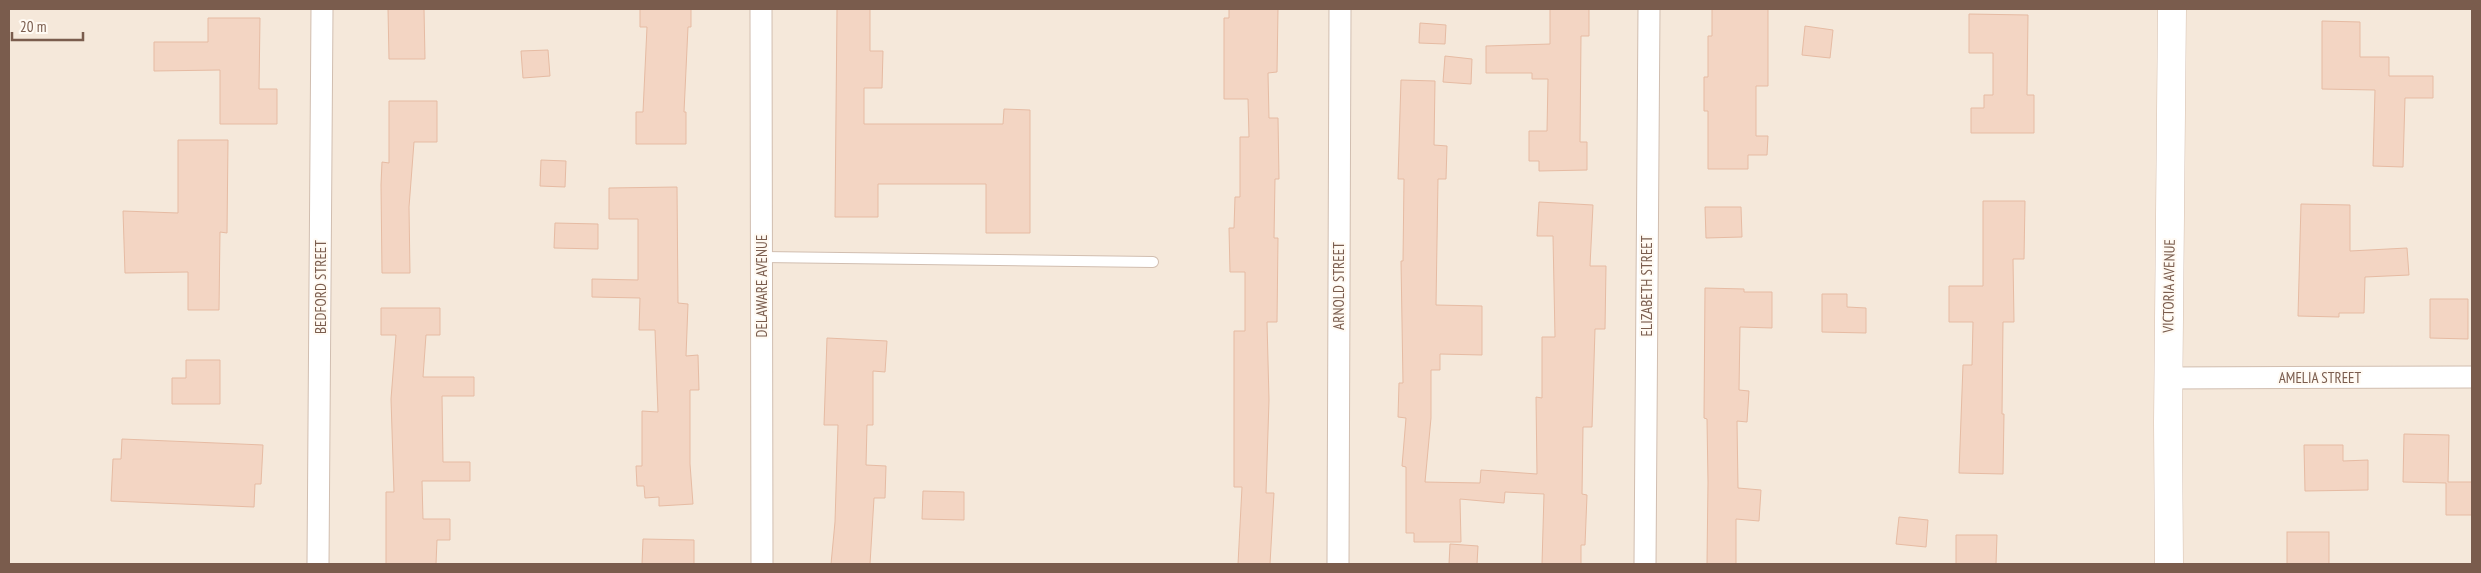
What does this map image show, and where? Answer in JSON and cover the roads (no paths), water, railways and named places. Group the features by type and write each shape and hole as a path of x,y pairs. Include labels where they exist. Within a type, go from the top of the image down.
{"street":[{"name":"BEDFORD STREET","path":"318,564 322,9"},
{"name":"DELAWARE AVENUE","path":"761,9 763,257 762,564"},
{"name":"ARNOLD STREET","path":"1338,564 1340,9"},
{"name":"ELIZABETH STREET","path":"1645,564 1649,9"},
{"name":"VICTORIA AVENUE","path":"2169,564 2168,378 2172,9"},
{"name":"AMELIA STREET","path":"2168,378 2472,378"}],"lane":[{"path":"763,257 1153,262"}]}
